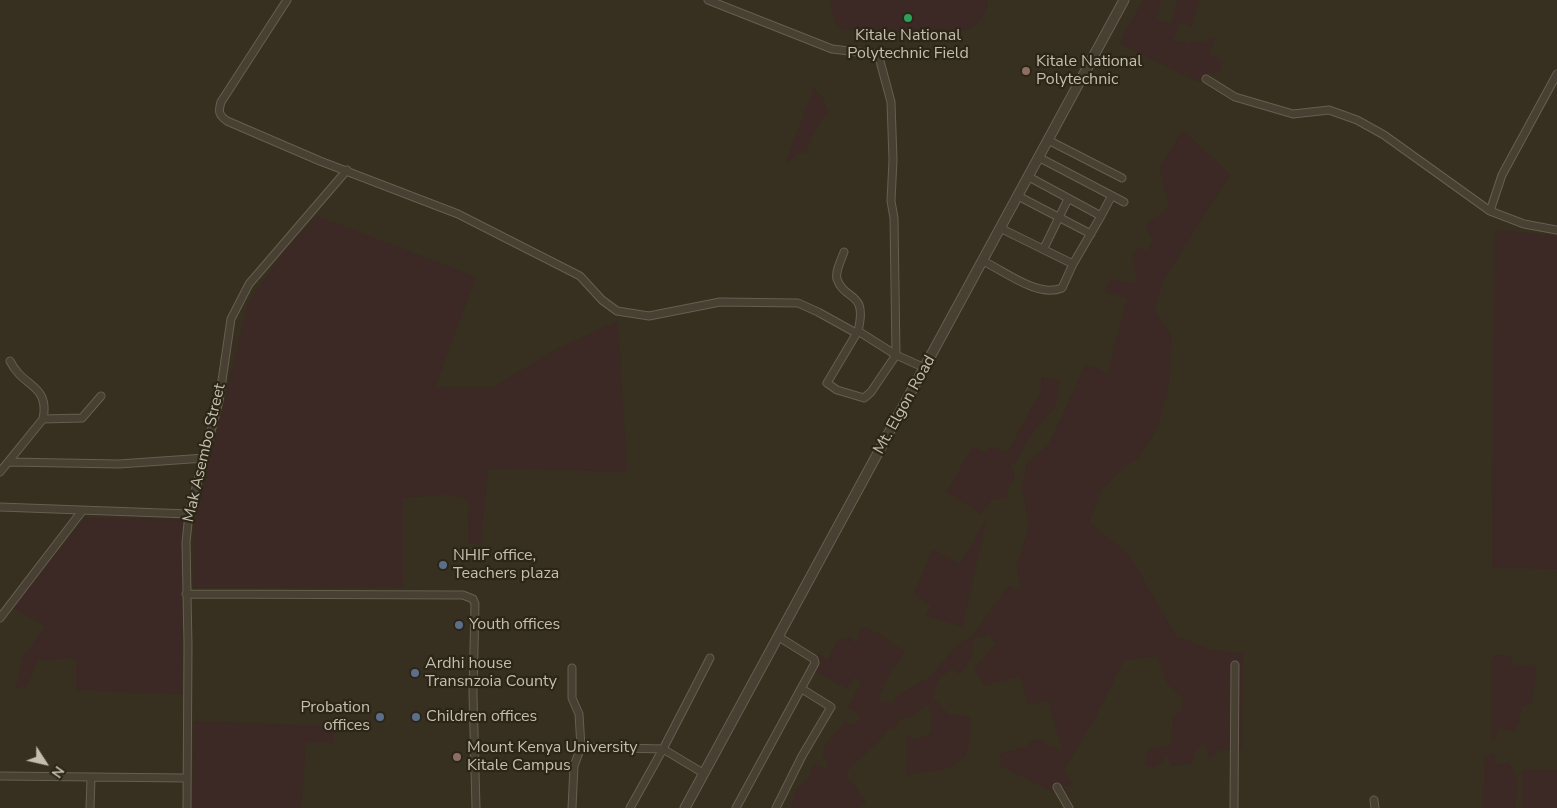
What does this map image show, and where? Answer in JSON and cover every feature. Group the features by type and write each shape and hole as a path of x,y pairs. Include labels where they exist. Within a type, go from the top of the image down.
{"street":[{"path":"287,0 221,102 218,110 220,116 227,121 294,150 458,214 580,276 602,300 617,311 649,316 720,302 798,303 857,332 896,355 925,368"},
{"path":"708,0 832,49 876,54 880,61 891,102 893,134 891,201 894,218 896,355 868,396 864,398 832,388 827,383 857,332 861,319 857,300 838,280 837,274 844,252"},
{"name":"Mt. Elgon Road","path":"685,808 1124,0"},
{"path":"1490,210 1502,175 1557,74"},
{"path":"1206,79 1235,97 1293,114 1330,110 1357,120 1384,135 1490,210 1524,224 1557,230"},
{"path":"1048,140 1122,178"},
{"path":"1038,157 1111,197 1124,202"},
{"name":"Mak Asembo Street","path":"187,808 188,645 186,542 189,514 219,401 232,319 249,284 347,170"},
{"path":"1028,177 1101,216"},
{"path":"1018,196 1091,234"},
{"path":"983,261 1039,290 1050,292 1062,288 1073,264 1111,197"},
{"path":"1044,248 1068,199"},
{"path":"1000,228 1044,248 1073,264"},
{"path":"0,472 43,419 45,401 42,394 16,371 10,361"},
{"path":"43,419 82,418 101,396"},
{"path":"8,462 119,464 205,458"},
{"path":"0,507 82,511 131,510 189,514"},
{"path":"0,618 82,511"},
{"path":"186,594 463,595 473,599 475,604 473,694 476,808"},
{"path":"736,808 815,663 814,659 779,637"},
{"path":"630,808 710,658"},
{"path":"1234,808 1235,665"},
{"path":"572,668 572,698 579,714 582,747 574,766 572,808"},
{"path":"776,808 802,756 831,707 802,689"},
{"path":"582,747 663,749 703,773"},
{"path":"0,776 186,778"},
{"path":"90,808 91,778"},
{"path":"1056,788 1069,808"}],"shaded area":[{"name":"Kitale National Polytechnic Field","path":"829,0 988,0 982,18 974,26 963,31 880,32 842,29 836,23"},
{"path":"1144,0 1161,0 1156,19 1171,24 1178,0 1199,0 1191,27 1180,22 1173,40 1188,44 1191,41 1205,43 1210,38 1214,39 1209,53 1219,59 1221,73 1208,73 1199,82 1120,44 1127,28"},
{"path":"814,88 824,99 829,113 817,126 806,152 798,154 785,164"},
{"path":"1183,130 1230,175 1165,277 1154,310 1172,336 1168,387 1158,426 1139,458 1125,465 1102,489 1089,522 1129,555 1176,636 1211,650 1243,654 1242,749 1220,750 1210,759 1205,743 1197,749 1192,763 1171,766 1167,755 1156,767 1146,766 1146,750 1171,745 1173,718 1181,710 1183,699 1167,683 1158,656 1124,660 1094,720 1064,770 1073,786 1063,786 1070,799 1060,801 1057,794 1001,766 1000,754 1026,747 1031,741 1041,740 1047,745 1063,750 1048,700 1028,705 1020,676 985,685 974,669 996,644 989,635 973,637 972,653 969,662 958,674 952,668 937,681 933,698 949,715 970,717 969,744 961,760 947,768 912,773 907,776 908,747 906,736 917,740 931,733 932,717 928,703 913,716 901,718 895,728 887,730 877,743 848,770 846,775 866,802 857,808 791,808 797,788 810,778 811,766 818,765 826,769 829,762 823,757 824,750 829,741 844,722 855,725 861,717 848,707 862,682 855,676 847,688 815,671 819,661 815,656 819,654 828,661 838,639 851,638 856,645 862,627 879,634 905,652 897,665 892,668 879,696 881,702 888,702 891,706 898,695 929,678 960,643 972,637 1008,586 1021,592 1017,568 1029,527 1022,486 1027,463 1049,445 1086,364 1108,373 1127,298 1105,291 1111,279 1138,284 1132,255 1138,248 1147,251 1153,241 1146,224 1169,208 1160,167"},
{"path":"317,216 476,277 435,387 494,387 555,350 618,321 627,472 488,468 481,544 468,544 469,502 463,498 447,495 403,498 403,587 193,588 193,531 248,304 286,249"},
{"path":"1495,230 1557,236 1557,569 1492,567"},
{"path":"1041,377 1059,380 1056,406 1035,429 1015,462 1010,464 1015,478 1008,487 1007,497 991,500 981,514 947,492 972,448 976,448 984,453 991,447 1008,452 1042,389"},
{"path":"85,518 183,519 182,694 76,690 76,658 38,660 26,687 16,688 23,658 46,626 13,608"},
{"path":"987,518 962,627 926,615 932,606 914,594 933,550 960,564"},
{"path":"1495,654 1511,657 1513,666 1533,665 1537,671 1531,703 1521,707 1519,723 1513,732 1499,727 1494,741 1491,739 1491,662"},
{"path":"194,721 334,727 334,743 306,742 301,808 192,808"},
{"path":"1494,753 1496,765 1508,763 1517,780 1516,808 1483,808 1485,758"},
{"path":"1522,769 1557,769 1557,808 1522,808"}],"place":[{"name":"Kitale National Polytechnic Field","path":"908,18"},
{"name":"Kitale National Polytechnic","path":"1026,71"},
{"name":"NHIF office, Teachers plaza","path":"443,565"},
{"name":"Youth offices","path":"459,625"},
{"name":"Ardhi house Transnzoia County","path":"415,673"},
{"name":"Probation offices","path":"380,717"},
{"name":"Children offices","path":"416,717"},
{"name":"Mount Kenya University Kitale Campus","path":"457,757"}]}
